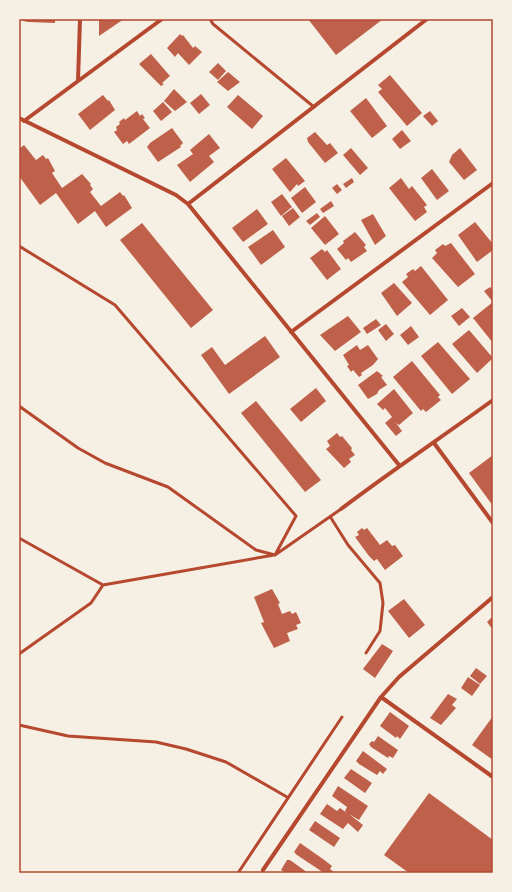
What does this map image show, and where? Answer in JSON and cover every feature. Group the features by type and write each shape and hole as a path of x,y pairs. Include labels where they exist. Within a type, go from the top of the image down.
{"street":[{"path":"78,81 80,19"},
{"path":"24,121 162,19"},
{"path":"188,204 427,19"},
{"path":"19,118 176,195 188,204 399,465"},
{"path":"291,332 493,183"},
{"path":"341,509 399,465 434,443 493,400"},
{"path":"434,443 493,523"},
{"path":"263,870 381,697 399,677 493,596"},
{"path":"381,697 493,777"}],"lane":[{"path":"210,19 213,24 314,107"},
{"path":"19,246 115,305 296,516 275,555"},
{"path":"19,406 78,448 105,463 168,487 256,550 275,555"},
{"path":"19,538 103,585 275,555 331,518 341,509"},
{"path":"331,518 348,545 380,583 383,603 380,631 366,653"},
{"path":"19,654 92,603 103,585"},
{"path":"238,873 287,797 342,717"},
{"path":"19,725 68,736 156,742 186,749 226,762 287,797"}],"building":[{"path":"23,19 55,19 55,23 28,22 23,21"},
{"path":"99,19 124,19 99,36"},
{"path":"308,19 383,19 336,55"},
{"path":"180,34 182,36 183,35 193,48 195,46 202,52 189,65 178,53 175,57 167,48"},
{"path":"151,54 170,76 162,83 164,84 161,86 139,64"},
{"path":"218,63 226,71 218,80 209,72"},
{"path":"228,72 240,82 228,91 217,82"},
{"path":"390,75 422,113 407,126 378,92 382,89 378,85"},
{"path":"174,89 187,102 175,111 164,101"},
{"path":"201,94 210,105 199,114 190,103"},
{"path":"103,95 108,101 109,100 115,110 90,130 78,114"},
{"path":"238,95 263,116 252,129 227,107"},
{"path":"366,98 387,126 372,138 350,111"},
{"path":"163,102 172,112 161,121 153,111"},
{"path":"137,111 140,116 142,114 145,118 143,119 150,128 129,144 127,141 123,144 114,132 117,130 116,127 124,118 125,120"},
{"path":"430,111 438,121 432,126 423,116"},
{"path":"172,128 183,143 180,146 181,147 158,162 147,147 150,143"},
{"path":"402,130 411,141 400,149 392,139"},
{"path":"315,132 327,145 330,143 338,153 325,163 308,142 307,138"},
{"path":"209,134 220,148 209,156 214,162 190,182 177,165 193,154 190,150"},
{"path":"24,145 36,160 43,155 46,159 48,158 55,171 52,173 62,188 82,174 91,184 90,185 93,189 90,192 101,206 120,192 123,196 124,195 132,208 106,227 95,211 78,224 56,193 40,205 19,176 19,149"},
{"path":"351,148 368,168 360,175 343,155"},
{"path":"460,148 477,170 464,180 449,162 452,155"},
{"path":"286,158 305,181 298,186 297,184 290,192 272,169"},
{"path":"432,169 449,191 437,200 421,178"},
{"path":"352,178 354,182 346,188 343,184"},
{"path":"401,178 409,189 412,186 427,205 424,207 427,212 415,221 389,188"},
{"path":"337,184 342,190 337,194 332,188"},
{"path":"305,187 316,202 302,213 291,198"},
{"path":"282,194 292,207 281,216 271,202"},
{"path":"331,201 334,206 323,213 320,209"},
{"path":"293,208 300,217 289,226 282,216"},
{"path":"257,209 268,224 243,242 232,228"},
{"path":"317,213 320,217 310,225 306,221"},
{"path":"373,214 386,236 375,245 361,220"},
{"path":"325,216 339,234 325,245 311,228"},
{"path":"475,222 493,244 493,250 477,262 458,235"},
{"path":"142,223 213,310 191,328 120,240"},
{"path":"273,230 285,247 261,265 248,247"},
{"path":"355,232 366,245 364,247 367,251 351,262 348,258 346,260 337,249 344,243 343,241"},
{"path":"451,243 475,274 458,287 432,258 437,253 435,250 443,244 445,246"},
{"path":"322,249 325,252 327,250 341,269 327,280 310,258"},
{"path":"421,266 448,300 430,315 402,282 408,277 406,274 413,269 415,271"},
{"path":"394,283 412,303 397,316 381,293"},
{"path":"490,287 493,291 492,301 484,291"},
{"path":"493,302 493,343 473,318"},
{"path":"462,308 470,317 459,326 451,316"},
{"path":"348,316 361,332 335,351 320,335"},
{"path":"376,319 381,325 367,334 363,328"},
{"path":"386,324 394,334 386,341 378,330"},
{"path":"411,326 419,337 408,345 400,335"},
{"path":"469,330 493,358 477,373 452,344"},
{"path":"265,336 280,357 229,394 201,355 212,347 225,365"},
{"path":"438,342 470,379 452,394 421,356"},
{"path":"357,345 360,350 368,345 378,359 373,365 361,373 362,375 359,377 353,370 351,372 343,355"},
{"path":"412,361 440,395 438,397 441,400 426,412 423,409 421,411 393,377"},
{"path":"377,371 383,376 381,377 387,385 379,390 377,394 368,399 358,385"},
{"path":"316,388 326,401 301,422 290,409"},
{"path":"394,389 413,413 399,425 396,423 402,431 396,436 385,423 392,417 385,408 383,410 377,404"},
{"path":"256,401 321,480 305,492 241,413"},
{"path":"337,433 340,437 342,436 352,448 351,450 355,455 349,459 351,462 344,468 326,449 330,446 327,441"},
{"path":"493,455 493,506 469,473"},
{"path":"362,528 364,530 367,528 380,545 387,540 392,546 395,545 403,556 385,570 377,559 374,561 369,556 355,537 359,535 357,532"},
{"path":"272,589 280,603 278,604 282,614 290,611 292,614 296,612 301,623 296,625 298,629 287,633 290,641 274,648 261,623 264,622 254,597"},
{"path":"404,599 425,625 409,638 388,611"},
{"path":"493,616 493,630 487,622"},
{"path":"382,644 393,651 375,678 363,669"},
{"path":"476,668 487,676 480,684 470,676"},
{"path":"468,677 480,685 472,696 461,688"},
{"path":"448,694 457,699 452,705 456,708 441,725 430,718"},
{"path":"390,712 409,726 400,739 397,736 396,738 380,726"},
{"path":"493,716 493,760 472,745"},
{"path":"378,736 398,750 393,758 389,756 388,758 371,747 369,744 372,741 374,742"},
{"path":"363,751 387,769 383,774 380,771 377,775 356,761"},
{"path":"351,769 372,783 365,793 344,778"},
{"path":"338,786 368,806 359,820 349,814 363,825 358,832 348,823 343,829 320,814 327,804 337,811 340,808 347,813 345,811 347,807 332,796"},
{"path":"429,793 493,840 492,873 409,873 384,855"},
{"path":"315,821 340,838 334,847 309,830"},
{"path":"300,843 332,866 330,869 335,873 324,873 297,855 294,852"},
{"path":"287,860 290,860 308,873 286,873 281,870"}]}
